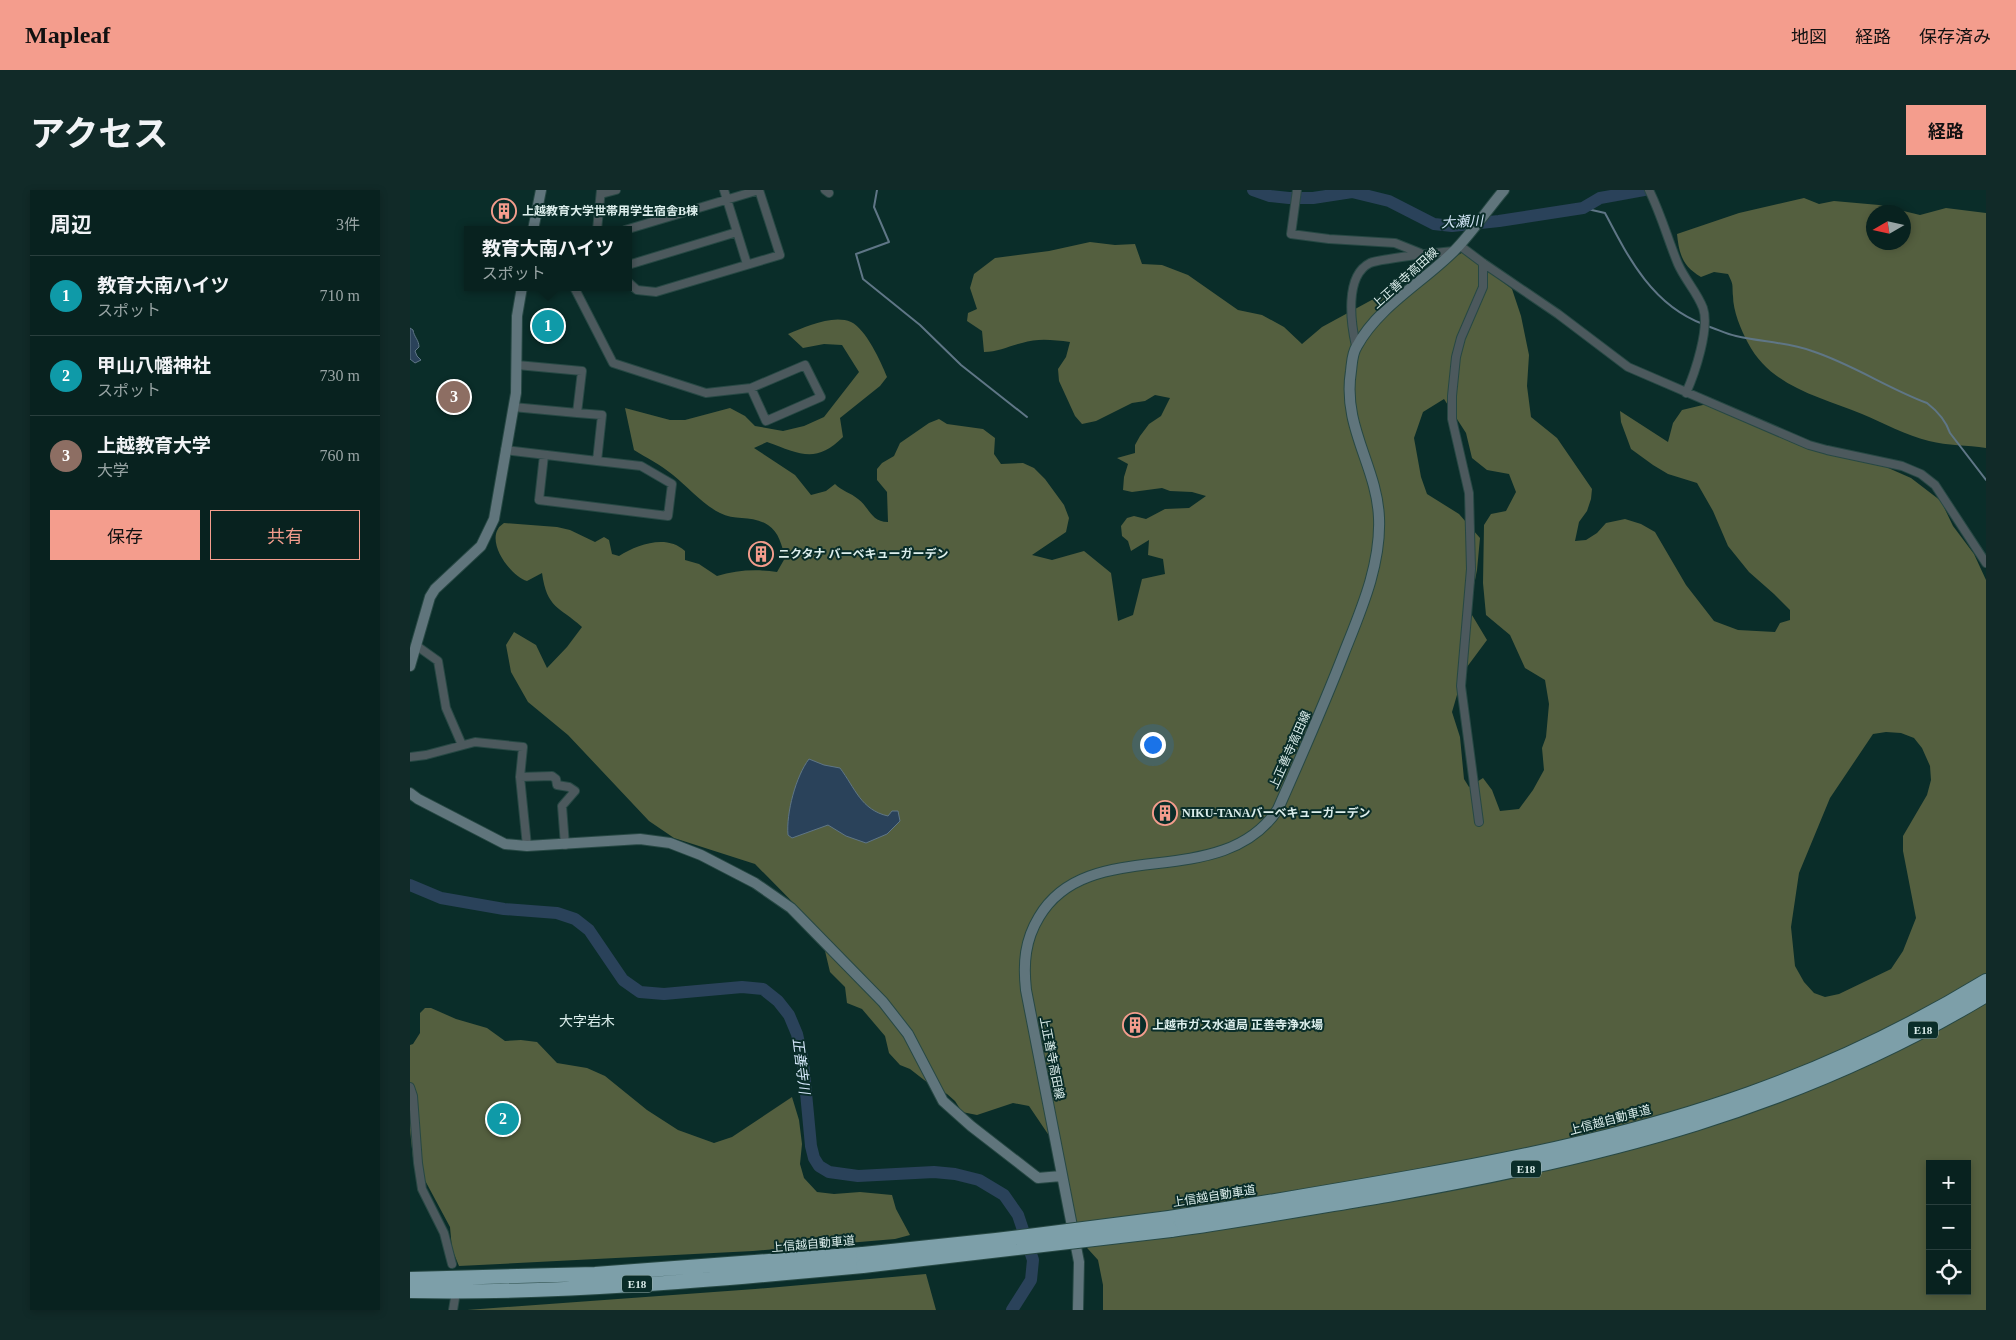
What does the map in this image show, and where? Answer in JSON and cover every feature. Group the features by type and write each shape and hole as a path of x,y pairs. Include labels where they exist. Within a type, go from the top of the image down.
{"highway":[{"name":"上信越自動車道","path":"410,1291 499,1290 715,1279 1170,1224 1245,1220 1470,1180 1574,1157 1668,1133 1794,1090 1866,1052 1906,1026 1978,995 1986,981"},
{"name":"上信越自動車道","path":"410,1279 595,1274 863,1260"}],"main road":[{"path":"534,226 541,190"},
{"name":"上正善寺高田線","path":"1078,1310 1079,1262 1026,990 1024,971 1028,941 1033,928 1049,903 1067,886 1078,880 1109,871 1214,854 1242,842 1270,822 1278,809 1321,713 1365,598 1377,548 1379,518 1374,489 1353,423 1349,400 1350,378 1356,346 1380,315 1457,248 1504,190"},
{"path":"410,666 430,597 440,584 481,546 494,519 513,407 517,365 517,316 521,291"},
{"path":"410,793 418,799 505,844 527,846 565,845 640,839 670,843 701,855 755,884 791,908 883,1002 908,1034 943,1101 971,1126 1038,1178 1061,1176"}],"street":[{"path":"597,226 601,192 616,190"},
{"path":"724,190 747,264"},
{"path":"632,228 759,190 780,255 656,292 637,290 632,286"},
{"path":"1297,190 1291,234 1330,239 1394,243 1420,253"},
{"path":"1649,190 1679,266 1704,310 1705,327 1691,381 1686,392"},
{"path":"632,264 738,232"},
{"path":"1356,346 1352,327 1351,298 1355,282 1361,271 1370,263 1457,248 1558,314 1628,367 1809,445 1902,466 1921,474 1935,485 1986,563"},
{"path":"1479,822 1461,686 1471,569 1469,493 1452,419 1452,396 1456,357 1461,338 1482,288 1483,264"},
{"path":"576,291 614,363 706,393 751,388 805,364 821,397 766,421 751,388"},
{"path":"517,365 582,372 577,413"},
{"path":"513,407 602,415 597,461"},
{"path":"505,450 642,466 672,484 668,516 539,500 544,455"},
{"path":"417,646 438,661 446,708 462,745"},
{"path":"410,757 426,755 475,742 523,747 520,777 527,846"},
{"path":"520,777 552,776 556,779 557,784 569,787 575,791 562,806 565,845"},
{"path":"410,1087 413,1096 422,1189 444,1233 452,1264"},
{"path":"453,1310 455,1298"}],"green space":[{"path":"1804,198 1819,204 1834,201 1879,205 1866,205 1866,250 1911,250 1911,213 1920,215 1946,208 1986,213 1986,448 1936,443 1912,436 1814,396 1783,380 1758,358 1748,343 1736,314 1732,285 1728,274 1714,272 1701,277 1695,273 1683,258 1677,234 1739,213"},
{"path":"1090,242 1115,245 1135,244 1142,264 1162,265 1188,275 1238,310 1262,315 1284,327 1302,344 1322,327 1379,296 1400,292 1463,252 1512,289 1521,316 1529,355 1527,386 1531,417 1557,438 1592,489 1591,499 1587,511 1579,522 1575,541 1586,540 1597,533 1606,523 1625,519 1641,524 1655,532 1686,585 1714,621 1738,630 1775,632 1780,623 1790,620 1790,610 1749,572 1728,546 1713,511 1697,483 1668,474 1631,449 1621,422 1620,411 1668,442 1673,423 1682,410 1707,404 1795,443 1842,457 1886,467 1911,478 1941,501 1953,526 1974,554 1986,580 1986,1310 1103,1310 1103,1285 1098,1260 1079,1239 1052,1140 1029,1106 1013,1103 977,1115 962,1112 955,1101 947,1094 928,1083 910,1069 900,1065 889,1053 885,1036 862,1009 847,1003 845,987 830,972 820,930 755,864 674,838 649,821 568,735 528,702 511,672 506,645 514,632 536,645 547,668 567,647 582,627 555,606 547,594 542,573 527,581 508,567 496,543 499,527 504,523 557,527 570,530 595,542 604,537 609,540 612,554 619,556 643,545 661,542 670,543 685,551 685,560 699,564 717,576 747,571 777,572 785,558 780,540 775,531 762,522 732,517 713,509 668,471 634,450 625,408 670,420 685,420 730,408 745,416 755,426 783,431 804,426 824,417 859,372 842,345 824,344 803,348 788,334 828,320 844,320 857,326 872,346 887,377 880,386 840,418 843,437 824,451 816,454 798,453 767,442 754,448 795,475 811,495 826,491 835,484 858,499 878,520 888,522 887,492 877,480 877,469 882,463 894,456 900,443 929,423 939,419 947,424 983,429 995,438 994,454 1001,464 1023,463 1034,468 1045,479 1064,505 1069,518 1066,532 1032,555 1052,560 1084,551 1111,573 1118,621 1133,615 1142,579 1165,574 1163,559 1148,555 1149,540 1131,551 1128,541 1122,536 1121,526 1127,518 1134,516 1146,519 1165,509 1189,508 1206,496 1192,492 1170,491 1162,488 1132,492 1123,490 1128,464 1117,458 1135,453 1135,445 1140,436 1149,424 1161,416 1170,398 1155,395 1145,401 1132,403 1096,421 1082,424 1075,416 1059,381 1058,369 1066,357 1070,342 1034,340 999,350 984,352 982,331 967,321 968,313 977,309 970,288 974,274 995,258 1049,251","holes":["1444,399 1466,433 1472,458 1487,470 1509,474 1516,492 1506,511 1491,514 1484,525 1483,583 1486,615 1510,635 1525,668 1545,680 1549,704 1546,737 1542,748 1544,770 1533,790 1519,809 1500,811 1492,790 1483,778 1469,787 1464,779 1460,737 1452,712 1464,671 1487,640 1469,610 1477,570 1480,538 1459,514 1427,494 1421,477 1414,438 1423,412","1886,732 1901,733 1914,738 1922,748 1930,766 1931,780 1927,795 1903,836 1903,851 1916,918 1903,951 1891,969 1839,994 1825,997 1814,993 1804,982 1795,966 1791,927 1799,873 1830,798 1873,734"]},
{"path":"425,1008 431,1008 456,1019 487,1028 505,1041 537,1042 557,1063 587,1068 605,1076 647,1110 678,1130 714,1143 732,1137 792,1097 799,1120 802,1144 800,1164 804,1178 817,1192 834,1194 860,1192 892,1195 896,1209 910,1235 895,1239 753,1251 459,1266 452,1249 450,1227 413,1158 410,1130 410,1045 413,1044 420,1033 420,1013"},
{"path":"926,1274 936,1310 467,1310 755,1289"}],"water":[{"path":"410,328 413,330 418,342 419,347 415,351 421,360 415,363 410,359"},
{"path":"809,759 824,765 840,768 860,797 871,809 888,816 892,811 898,811 900,821 887,834 866,843 846,836 828,825 792,838 788,835 790,806 800,775"}],"waterway":[{"path":"877,190 874,207 889,242 856,254 863,279 920,325 961,365 1027,417"},
{"name":"大瀬川","path":"1253,190 1270,196 1289,198 1313,198 1352,192 1389,201 1434,224 1452,226 1583,208 1600,198 1644,190"},
{"path":"1583,208 1605,213 1633,262 1656,292 1669,305 1685,316 1703,324"},
{"path":"1707,326 1732,335 1793,346 1827,356 1927,403 1940,416 1950,433 1986,480"},
{"name":"正善寺川","path":"410,885 441,898 504,909 557,913 575,919 589,930 623,980 640,992 664,994 742,987 763,989 778,1001 789,1015 797,1034 803,1061 811,1146 814,1158 819,1166 829,1172 858,1176 934,1172 955,1174 979,1180 1004,1195 1018,1215 1033,1260 1031,1280 1012,1310"}],"place":[{"name":"上越教育大学世帯用学生宿舎B棟","path":"504,211"},
{"name":"教育大南ハイツ","path":"548,326"},
{"name":"上越教育大学","path":"454,397"},
{"name":"ニクタナ バーベキューガーデン","path":"761,554"},
{"name":"NIKU-TANAバーベキューガーデン","path":"1165,813"},
{"name":"上越市ガス水道局 正善寺浄水場","path":"1135,1025"},
{"name":"甲山八幡神社","path":"503,1119"}],"district":[{"name":"大字岩木","path":"587,1021"}]}
